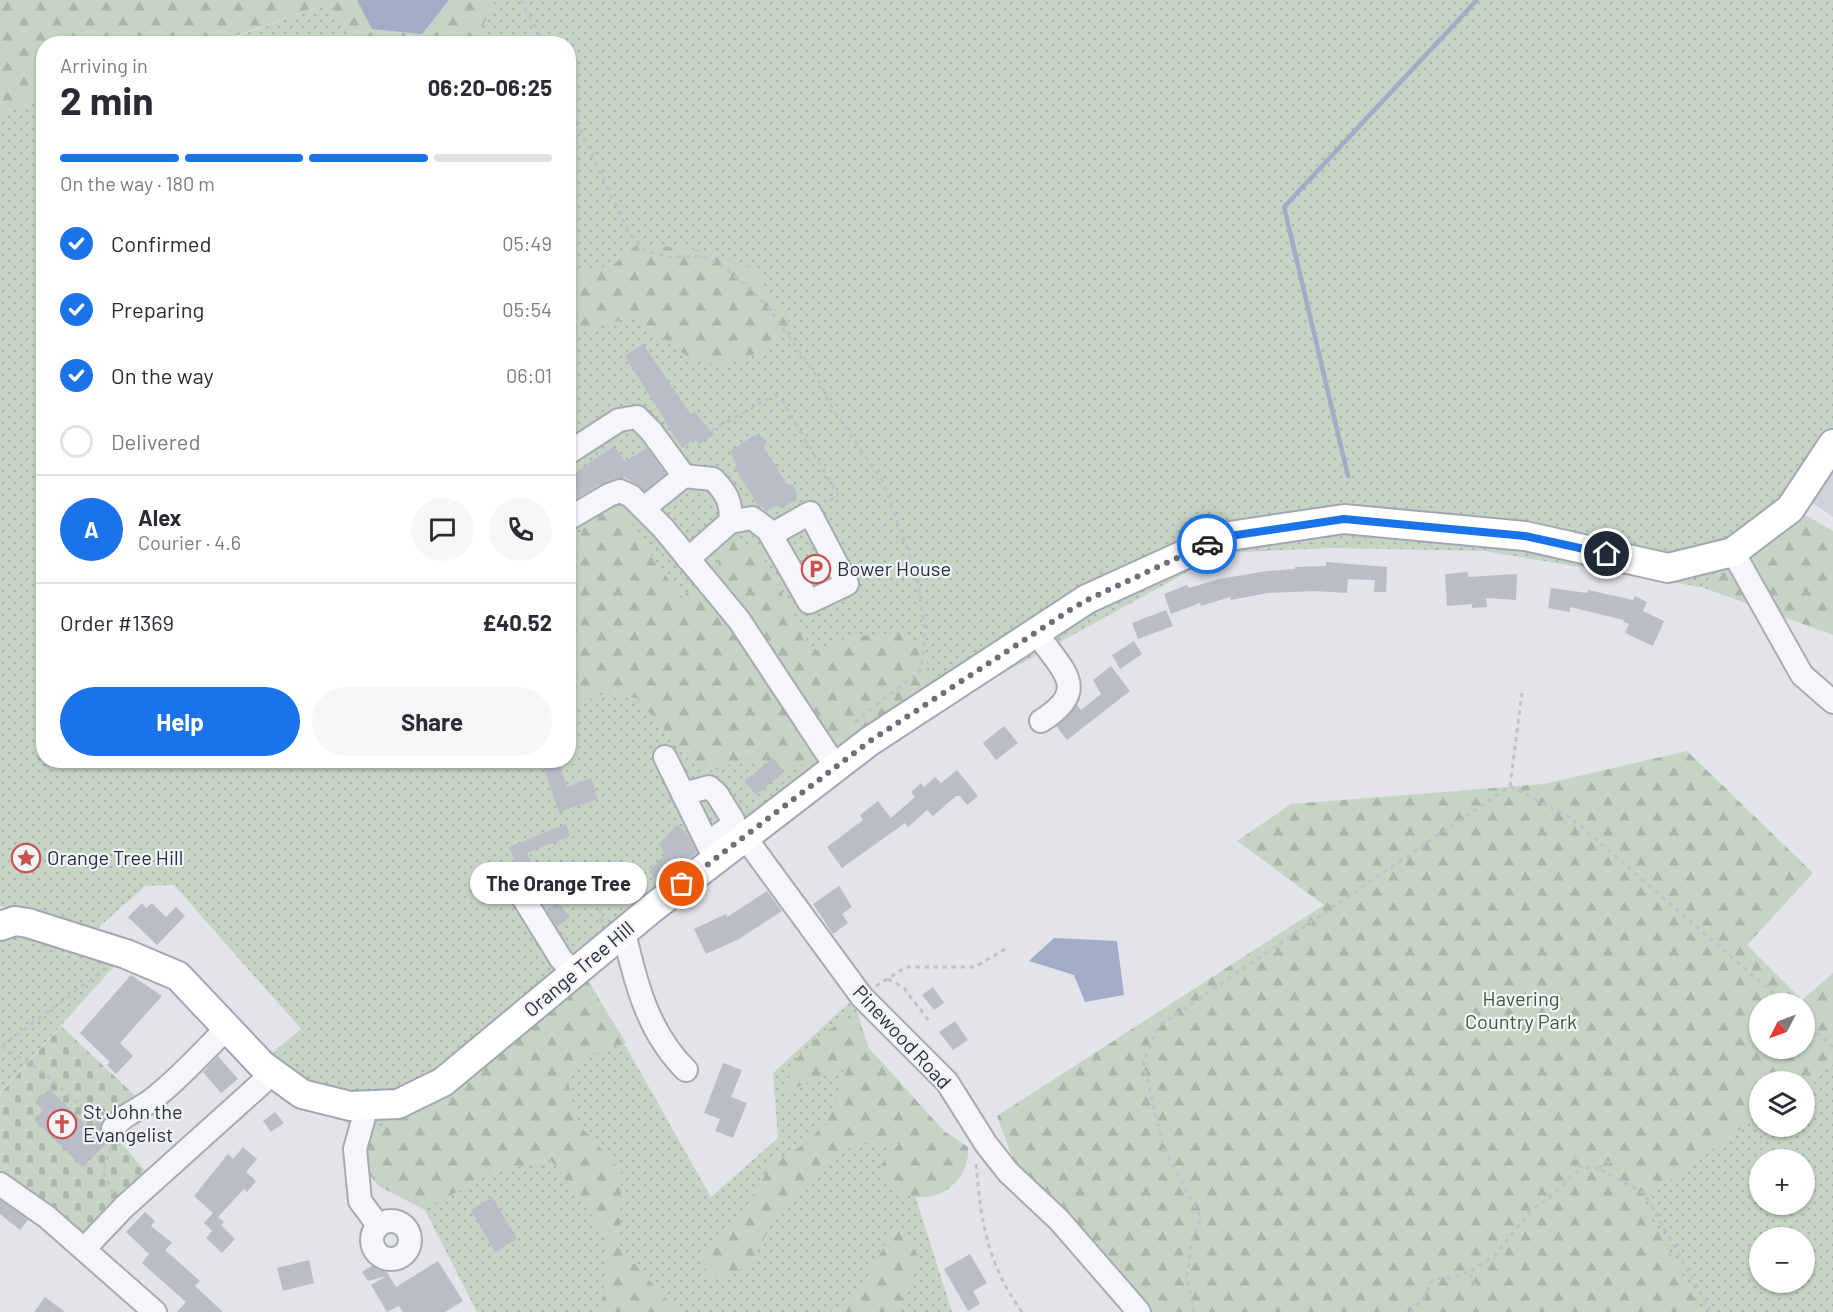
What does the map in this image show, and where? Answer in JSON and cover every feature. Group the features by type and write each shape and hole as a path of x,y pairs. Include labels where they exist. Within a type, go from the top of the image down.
{"main road":[{"path":"1733,552 1790,509 1833,444"},
{"name":"Orange Tree Hill","path":"1,922 28,923 126,954 178,976 273,1073 302,1094 350,1106 398,1104 443,1082 619,936 712,851 744,836 845,760 1087,600 1223,537 1344,519 1525,536 1668,568 1733,552"}],"street":[{"path":"576,448 619,420 636,417 651,431 684,476"},
{"path":"644,508 684,476 713,479 726,493 731,513 730,522"},
{"path":"576,514 620,491 631,496 644,508 739,620 845,760"},
{"path":"688,559 730,522 752,518 771,535 809,602 847,584 810,513 771,535"},
{"path":"1733,552 1802,675 1833,702"},
{"path":"1036,632 1069,681 1070,692 1066,701 1041,721"},
{"path":"665,757 683,794 712,851 733,820 717,794 709,787 683,794"},
{"name":"Pinewood Road","path":"744,836 861,995 947,1082 986,1144 1008,1172 1059,1220 1139,1312"},
{"path":"519,891 561,960 575,973"},
{"path":"619,936 656,1032 667,1052 686,1070"},
{"path":"113,1129 127,1114 151,1101 178,1078 227,1028"},
{"path":"85,1248 124,1207 273,1073"},
{"path":"367,1106 355,1149 360,1201 378,1225"},
{"path":"0,1184 47,1217 85,1248 155,1312"}],"path":[{"path":"521,0 540,36"},
{"path":"576,122 629,233 646,251 670,257 703,255 728,270 766,304 816,375 832,408 883,482 917,576 926,631 921,670 856,722 845,760"},
{"path":"711,431 775,395 783,402 838,495 810,513"},
{"path":"1194,1312 1187,1276 1192,1241 1201,1218 1164,1149 1143,1062 1159,1026 1510,786 1522,693"},
{"path":"1510,786 1570,818 1773,993"},
{"path":"607,865 597,876 598,901 603,925 619,936"},
{"path":"861,995 906,968 975,967 1005,949"},
{"path":"124,1207 113,1193 103,1172 110,1154 113,1129 90,1114 44,1073 1,1047 126,954"},
{"path":"888,979 904,988 929,1021"},
{"path":"1815,1030 1833,1047"},
{"path":"1574,1156 1581,1168"},
{"path":"976,1157 989,1250 1003,1285 1022,1312"},
{"path":"1410,1312 1424,1297 1433,1279 1452,1278 1469,1272 1494,1256 1531,1210 1551,1196 1581,1168 1598,1168 1611,1161"},
{"path":"1598,1168 1645,1194 1710,1312"},
{"path":"1469,1272 1476,1286"}],"shaded area":[{"path":"1833,468 1833,517 1810,501"}],"green space":[{"path":"0,0 496,0 477,36 351,36 329,3 236,36 36,36 36,101 0,113"},
{"path":"494,0 1833,0 1833,457 1791,514 1707,588 1484,551 1331,548 1222,553 951,702 730,860 587,978 711,1197 778,1138 773,1073 853,999 952,1312 477,1312 425,1210 379,1186 362,1136 270,1055 301,1029 174,885 145,886 89,936 0,906 0,113 36,101 36,768 576,768 576,36 461,36"},
{"path":"329,3 351,36 238,36"},
{"path":"638,244 699,250 753,269 793,328 771,348 722,365 693,360 633,317 576,332 576,273 613,265"},
{"path":"620,501 641,540 681,598 719,568 718,552 733,538 760,552 799,625 805,644 817,650 850,637 900,632 922,644 932,681 810,764 786,767 745,759 715,770 690,760 637,698 606,693 576,704 576,545 585,520"},
{"path":"1800,512 1833,531 1833,635 1704,588"},
{"name":"Havering Country Park","path":"1687,751 1813,873 1747,945 1795,993 1749,993 1749,1059 1815,1059 1815,993 1810,993 1833,973 1833,1064 1815,1077 1815,1071 1749,1071 1749,1123 1641,1200 1702,1312 1143,1312 1014,1162 997,1116 1324,905 1237,841 1291,804 1544,784"},
{"path":"0,925 118,962 0,1093"},
{"path":"586,978 626,1043 586,1057 567,1077 577,1122 621,1171 620,1248 678,1312 601,1312 609,1239 551,1160 490,1173 425,1210 379,1186 366,1171 362,1137 438,1093"},
{"path":"855,1016 869,1048 944,1131 968,1147 968,1158 961,1176 955,1184 938,1194 929,1197 908,1195 890,1190 881,1165 899,1144 863,1143 851,1147 810,1178 778,1210 752,1263 731,1275 708,1280 701,1258 721,1232 745,1208 773,1162 805,1144 826,1123 840,1094 844,1067 785,1092 794,1061 822,1033"},
{"path":"61,1026 147,1107 117,1138 147,1173 84,1237 0,1173 0,1094"},
{"path":"1833,1064 1833,1312 1698,1312 1641,1200 1749,1123 1749,1137 1815,1137 1815,1077"},
{"path":"897,1224 920,1259 897,1312 830,1312 860,1290"}],"water":[{"path":"357,0 449,0 422,34 372,29"},
{"path":"1054,938 1117,941 1124,995 1085,1002 1074,975 1029,961"}],"building":[{"path":"643,344 691,415 695,412 714,435 699,444 695,439 682,448 625,356"},
{"path":"755,435 762,437 766,443 764,448 787,484 793,485 797,493 796,500 780,508 778,505 766,512 760,504 758,505 734,467 737,465 730,451"},
{"path":"614,446 625,462 647,448 665,474 644,490 624,476 602,483 576,498 576,472"},
{"path":"1326,562 1387,567 1386,592 1374,592 1375,580 1348,579 1347,593 1314,591 1268,593 1231,600 1230,597 1201,606 1200,603 1171,614 1164,594 1187,585 1189,588 1219,579 1267,571 1326,566"},
{"path":"1468,572 1468,577 1517,574 1516,600 1486,598 1487,607 1472,608 1472,604 1447,606 1445,574"},
{"path":"1551,588 1587,593 1588,590 1633,600 1635,596 1647,602 1643,611 1664,621 1653,646 1625,633 1629,624 1623,622 1624,620 1570,607 1570,612 1548,608"},
{"path":"1166,610 1173,626 1138,639 1132,623"},
{"path":"1134,641 1142,654 1120,669 1112,655"},
{"path":"1111,666 1130,691 1067,740 1056,726 1077,705 1081,710 1101,694 1093,680"},
{"path":"1004,726 1018,743 996,760 983,743"},
{"path":"773,758 784,772 756,795 745,781"},
{"path":"544,768 561,768 567,787 591,778 598,799 559,812"},
{"path":"957,770 978,796 967,805 960,796 956,796 933,816 927,810 908,827 905,823 842,868 827,847 863,820 860,815 878,801 891,818 915,797 911,792 921,783 924,787 935,777 941,783"},
{"path":"566,824 570,836 527,853 542,889 535,892 530,883 522,878 509,847"},
{"path":"677,825 688,835 697,852 657,881 649,872 665,854 659,844"},
{"path":"839,886 852,907 842,914 848,923 833,934 813,904"},
{"path":"767,891 782,911 739,939 706,954 694,929 726,914 727,917"},
{"path":"557,902 570,917 557,927 547,911"},
{"path":"142,903 146,908 152,903 166,917 176,907 185,916 157,945 128,917"},
{"path":"131,975 162,996 120,1043 133,1056 116,1074 107,1065 110,1062 80,1033"},
{"path":"933,987 944,1003 934,1010 922,995"},
{"path":"955,1021 968,1040 953,1050 939,1032"},
{"path":"218,1056 238,1079 221,1093 203,1072"},
{"path":"723,1063 742,1070 731,1097 747,1103 733,1138 715,1131 720,1119 704,1113"},
{"name":"St John the Evangelist","path":"49,1089 90,1129 98,1120 101,1123 100,1138 106,1144 83,1167 34,1120 43,1110 35,1102"},
{"path":"275,1112 284,1123 271,1132 263,1121"},
{"path":"243,1147 257,1159 246,1172 256,1181 247,1192 244,1189 218,1217 224,1222 221,1225 235,1239 222,1253 206,1238 212,1231 204,1223 213,1213 194,1196 228,1154 233,1159"},
{"path":"492,1197 517,1239 495,1252 471,1210"},
{"path":"0,1200 28,1220 20,1230 0,1214"},
{"path":"145,1212 155,1221 151,1226 172,1243 165,1250 200,1281 195,1286 223,1312 177,1312 186,1302 142,1263 149,1254 126,1232"},
{"path":"970,1254 987,1283 973,1291 980,1304 968,1311 944,1269"},
{"path":"309,1260 314,1283 283,1291 277,1268"},
{"path":"380,1261 396,1287 438,1261 463,1301 445,1312 403,1312 399,1306 387,1312 371,1285 386,1276 368,1281 362,1272"},
{"path":"45,1297 65,1312 34,1312"}],"waterway":[{"path":"1348,476 1284,207 1477,0"}],"way so far":[{"path":"682,884 870,741 1070,610 1207,544"}],"place":[{"name":"Bower House","path":"816,569"},
{"name":"Orange Tree Hill","path":"26,858"},
{"name":"The Orange Tree","path":"682,884"},
{"name":"St John the Evangelist","path":"62,1124"}],"route":[{"path":"1207,544 1223,537 1344,519 1525,536 1607,554"}]}
